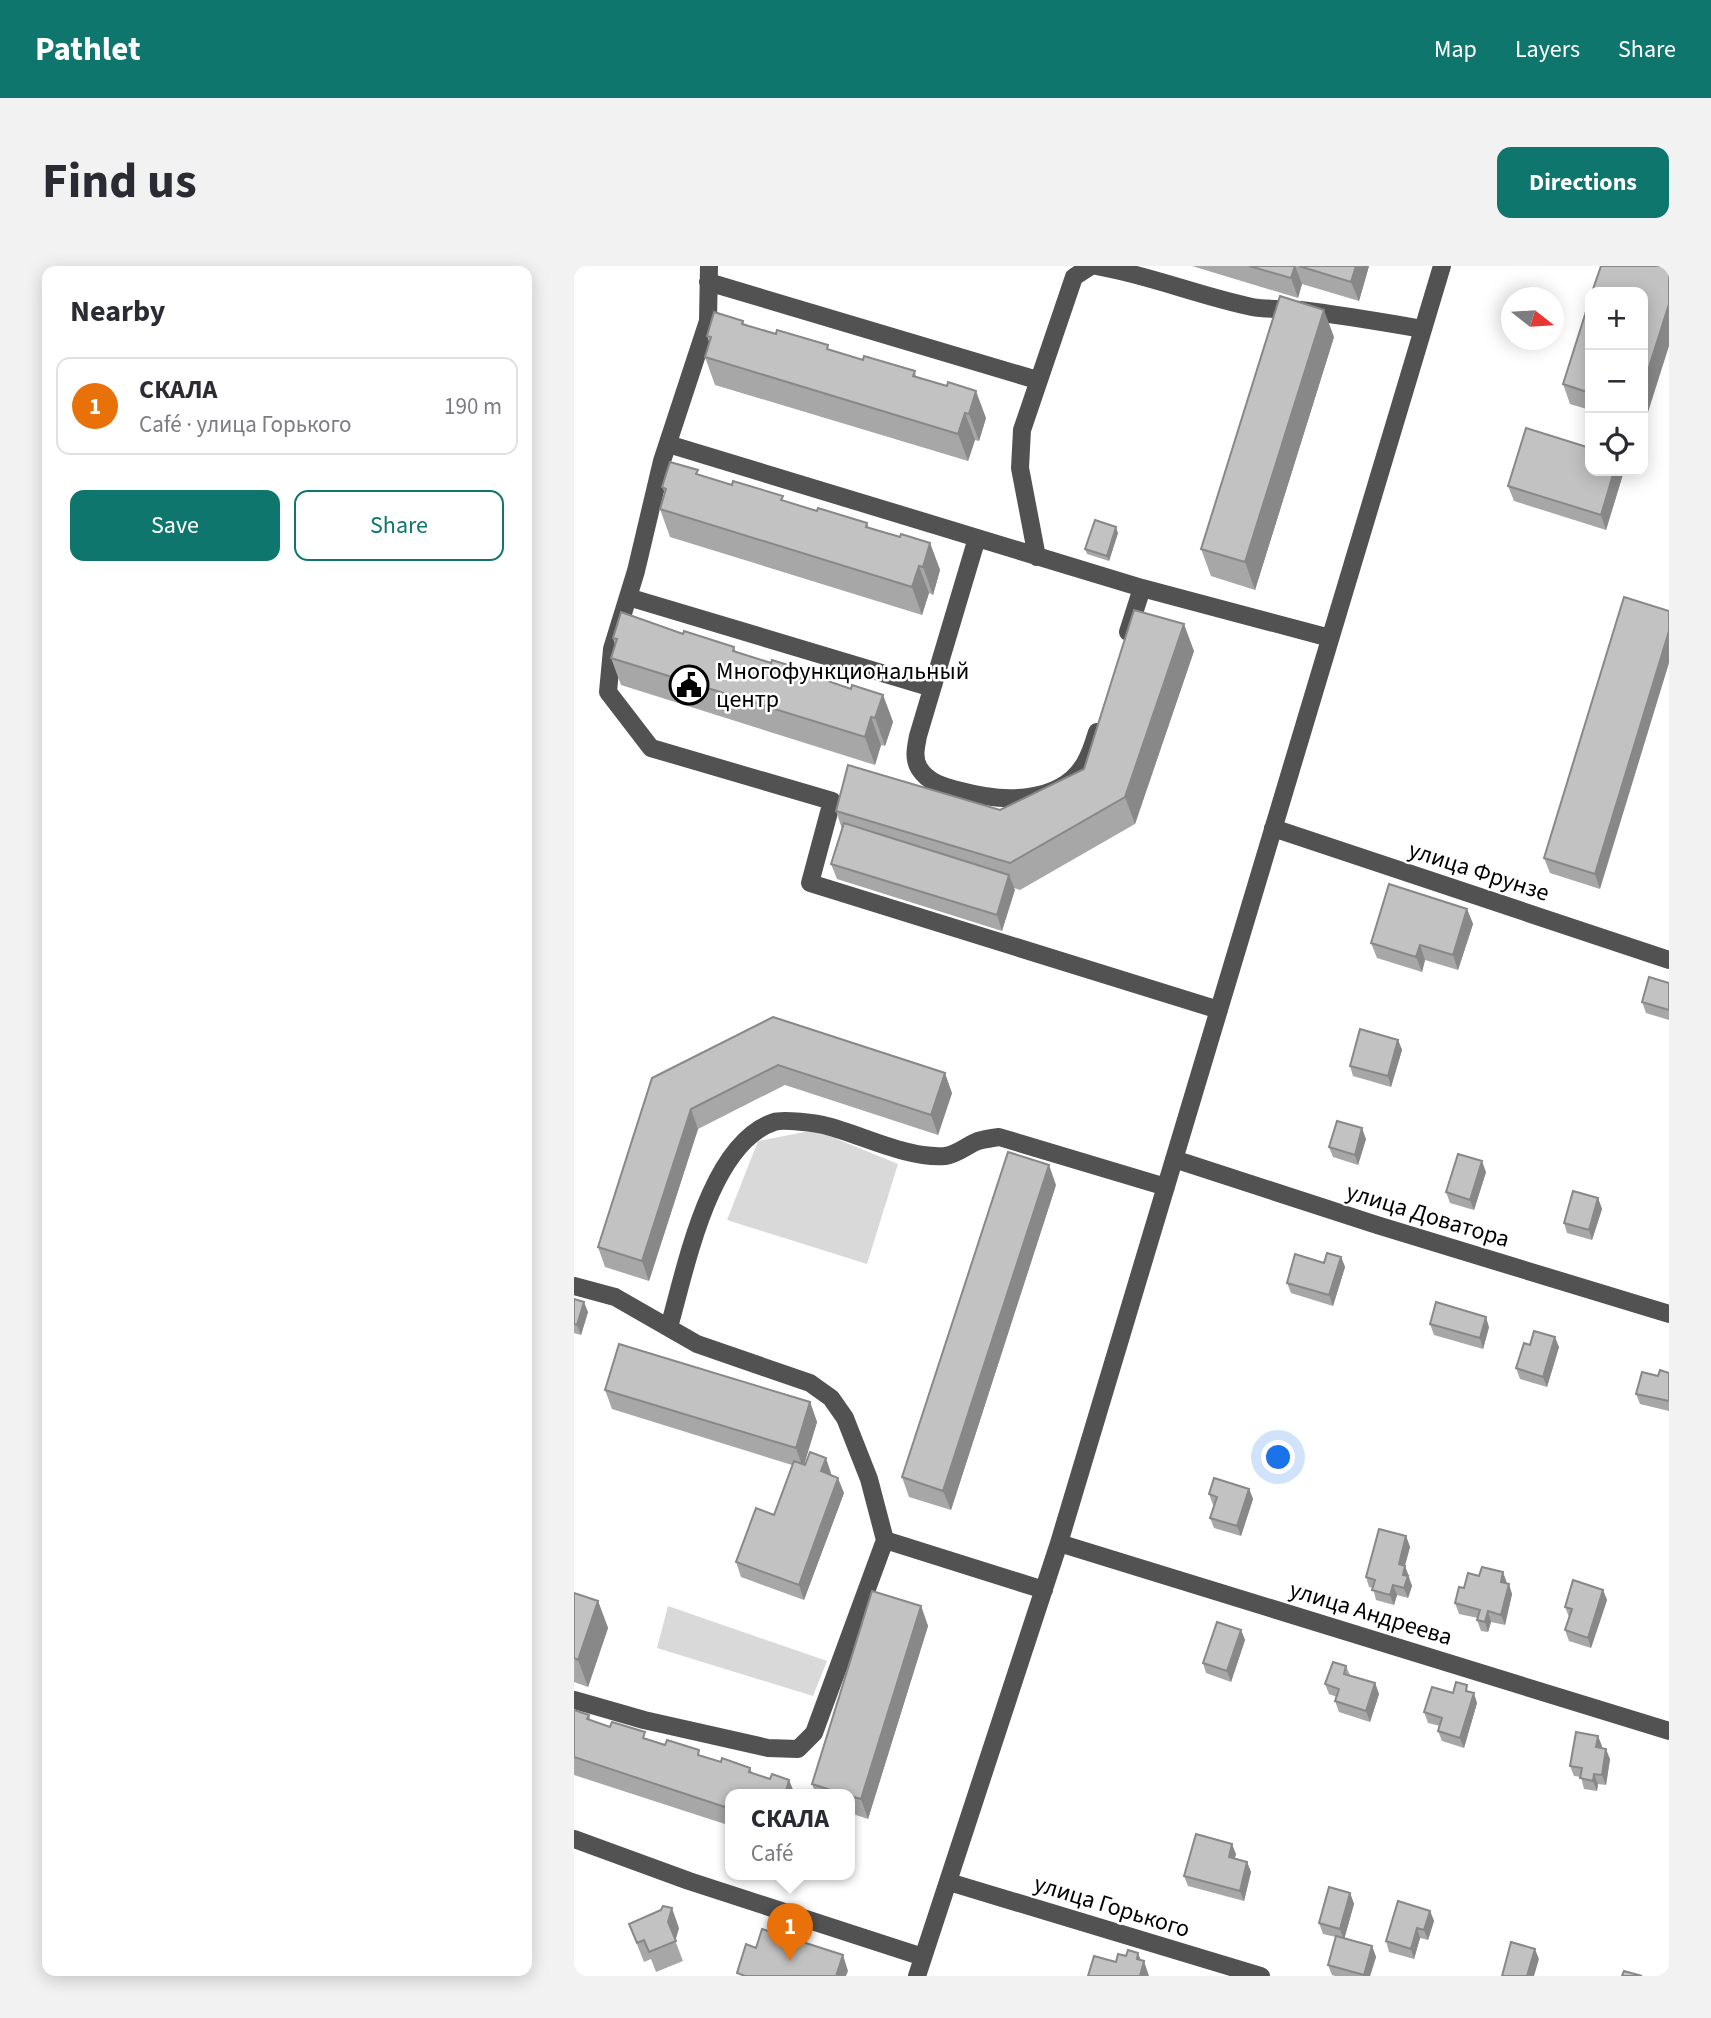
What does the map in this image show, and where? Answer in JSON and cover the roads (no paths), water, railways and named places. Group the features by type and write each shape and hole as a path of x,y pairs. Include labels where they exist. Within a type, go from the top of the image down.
{"street":[{"path":"1037,557 1020,468 1022,430 1074,277 1093,266 1122,270 1256,308 1355,317 1423,329"},
{"path":"917,1976 1059,1543 1442,266"},
{"path":"1037,380 708,274 708,321 668,444 612,649 608,692 651,748 832,801 810,883 1219,1010"},
{"path":"668,444 1142,589 1330,638"},
{"path":"977,538 918,736 915,754 918,767 929,780 980,796 1015,799 1044,794 1067,782 1085,764 1103,713"},
{"path":"1122,651 1142,589"},
{"path":"628,597 932,688"},
{"name":"улица Фрунзе","path":"1273,828 1669,960"},
{"path":"669,1327 693,1241 712,1191 732,1153 749,1135 776,1121 824,1125 919,1154 945,1156 964,1150 976,1141 999,1137 1166,1187"},
{"name":"улица Доватора","path":"1174,1159 1377,1226 1669,1314"},
{"path":"574,1286 615,1297 697,1345 810,1383 831,1398 845,1418 869,1479 885,1540 814,1733 798,1749 768,1748 644,1720 574,1700"},
{"path":"885,1540 1044,1590"},
{"name":"улица Андреева","path":"1059,1543 1669,1731"},
{"path":"574,1839 689,1881 923,1958"},
{"name":"улица Горького","path":"949,1882 1261,1976"}],"place":[{"name":"Многофункциональный центр","path":"689,685"},
{"name":"СКАЛА","path":"790,1961"}]}
